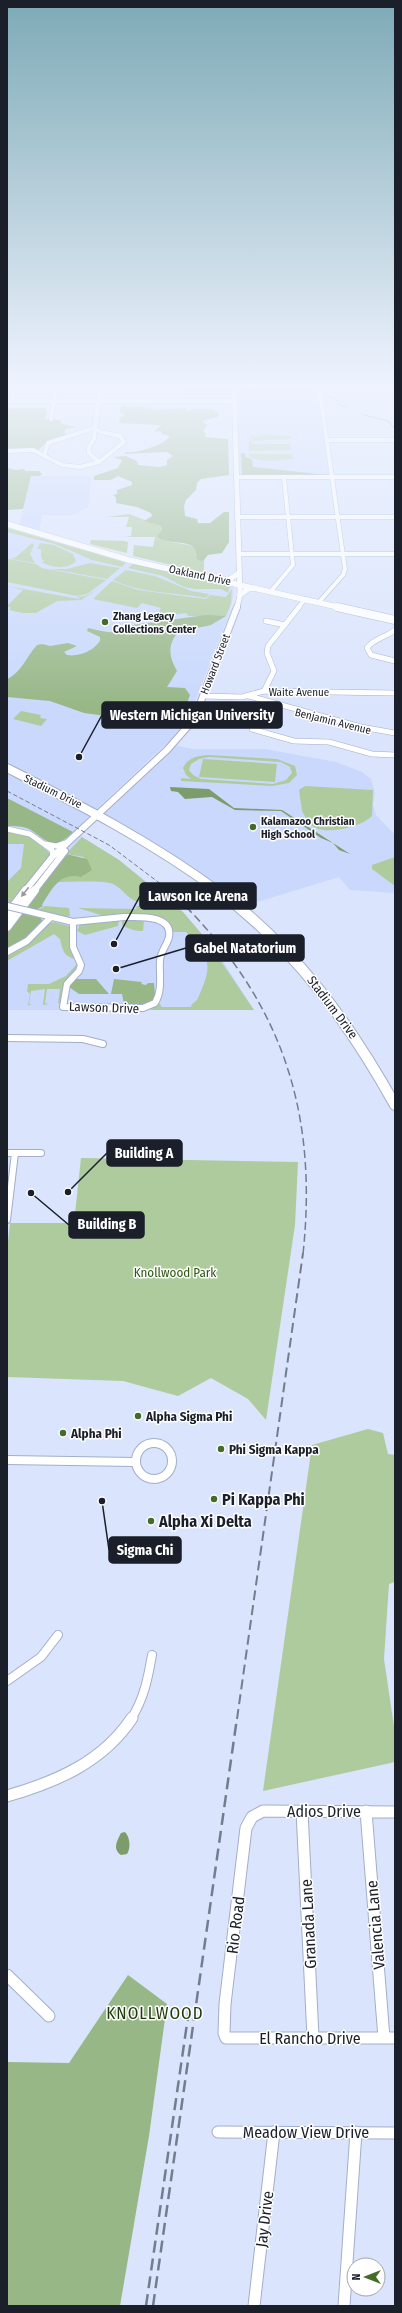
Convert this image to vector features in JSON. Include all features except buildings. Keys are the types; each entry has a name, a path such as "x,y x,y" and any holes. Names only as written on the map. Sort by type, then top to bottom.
{"main road":[{"name":"Oakland Drive","path":"7,524 129,560 395,620"},
{"path":"222,580 230,579 239,573"},
{"path":"240,596 248,589 256,588"},
{"name":"Stadium Drive","path":"7,768 93,811 97,816"},
{"name":"Stadium Drive","path":"7,774 89,815 97,816 175,859 217,888 259,924 297,960 342,1015 395,1105"}],"street":[{"name":"Howard Street","path":"7,915 65,843 97,816 184,732 196,715 237,608 240,596 236,494"},
{"path":"271,591 292,568 286,494"},
{"path":"319,602 345,572 335,494"},
{"path":"237,517 395,517"},
{"path":"239,554 395,554"},
{"path":"264,691 274,671 268,653 268,646 304,599"},
{"path":"266,621 285,625"},
{"path":"395,630 386,637 371,642 367,648 371,655 395,661"},
{"name":"Waite Avenue","path":"204,696 228,698 249,696 264,691 395,693"},
{"name":"Benjamin Avenue","path":"249,696 281,708 372,731 395,733"},
{"path":"252,729 294,742 329,742 372,754 395,755"},
{"path":"7,829 30,834 45,844 53,852 53,856"},
{"path":"7,927 79,832"},
{"path":"45,844 56,846 65,843"},
{"path":"7,906 74,922"},
{"path":"7,953 27,941 51,917"},
{"name":"Lawson Drive","path":"105,918 146,918 160,920 169,930 168,942 161,954 159,997 154,1005 143,1008 63,1007 67,984 80,971 81,965 73,947 74,922 105,918"},
{"path":"7,1038 83,1039 104,1044"},
{"path":"7,1153 42,1153"},
{"path":"7,1220 15,1153"},
{"path":"149,1444 162,1445 167,1448 173,1458 171,1469 159,1478 149,1478 143,1475 135,1467 134,1462 138,1451 149,1444"},
{"path":"7,1460 134,1462"},
{"path":"7,1681 41,1657 58,1635"},
{"path":"7,1796 63,1779 79,1770 106,1749 136,1713 144,1696 152,1655"},
{"name":"Adios Drive","path":"254,1814 263,1811 395,1812"},
{"name":"Granada Lane","path":"302,1811 313,2038"},
{"name":"Valencia Lane","path":"366,1811 389,2038"},
{"name":"Rio Road","path":"226,2038 224,2033 226,2004 246,1828 254,1814"},
{"path":"7,1976 49,2016"},
{"name":"El Rancho Drive","path":"226,2038 389,2038"},
{"name":"Meadow View Drive","path":"218,2132 395,2133"},
{"name":"Jay Drive","path":"254,2306 274,2132"},
{"path":"344,2306 356,2132"}],"shaded area":[{"path":"7,494 27,494 23,509 7,510"},
{"path":"27,494 90,494 88,507 73,515 42,515 39,531 19,526"},
{"path":"192,494 186,500 184,506 185,516 197,519 198,523 210,523 224,512 229,512 229,542 222,553 208,555 204,560 200,561 196,558 196,551 188,544 167,541 157,536 162,530 161,526 144,521 152,516 151,513 137,507 116,503 116,498 113,495"},
{"path":"7,528 76,548 233,585 234,594 230,612 194,704 185,723 169,741 83,822 82,837 119,860 183,912 219,955 254,1010 7,1010"},
{"path":"206,615 226,616 211,625 178,632 172,642 170,651 172,661 177,671 167,687 185,688 190,695 182,717 157,709 142,715 132,713 115,703 106,706 106,716 84,713 50,701 7,697 7,679 20,669 37,645 42,644 50,646 68,643 77,646 64,652 67,655 76,655 94,648 100,641 100,637 87,631 88,628 106,632 117,632 128,629 133,625"},
{"name":"Kalamazoo Christian High School","path":"172,745 194,749 265,749 336,762 362,772 371,779 375,793 373,805 376,815 395,835 395,893 350,890 339,877 241,907 97,815"},
{"path":"170,787 209,789 234,808 282,810 333,843 321,838 281,811 235,810 212,797 185,799 178,792 171,791"},
{"path":"7,798 73,832 61,842 52,843 29,829 19,826 7,826"},
{"path":"333,843 350,854 339,850"},
{"path":"66,854 87,859 92,870 81,877 74,876 62,879 53,888 42,905 43,906 36,910 24,907"},
{"path":"20,913 41,918 42,921 24,940 7,949 7,929"},
{"path":"76,979 96,979 109,994 79,994 69,987"},
{"path":"114,979 142,982 141,984 146,985 148,983 154,983 155,996 153,1002 146,1005 124,1004 122,994 111,994"},
{"path":"125,1832 129,1840 129,1849 127,1854 121,1855 118,1853 116,1845 121,1833"},
{"path":"128,1975 167,2004 149,2136 120,2306 7,2306 7,2062 69,2063"}],"green space":[{"path":"129,514 161,526 162,531 157,536 161,539 186,544 196,548 196,558 204,560 204,569 202,572 133,556 134,545 153,547 155,537 125,537 131,536 132,527 126,527 129,517 106,517"},
{"path":"7,528 126,563 122,567 92,560 55,544 7,532"},
{"path":"91,540 128,542 127,553 90,544"},
{"path":"32,543 34,545 30,554 35,563 11,559 16,557"},
{"path":"40,543 54,545 73,554 76,561 69,566 64,567 54,567 41,562 44,562 41,557 41,549 37,549"},
{"path":"9,559 36,564 42,568 106,580 87,594 77,596 7,582 7,561"},
{"path":"90,563 120,568 107,579 51,569 67,569"},
{"path":"133,564 227,584 230,587 228,593 221,589 195,589 184,587 163,576 128,568"},
{"path":"126,570 155,576 191,591 209,594 206,598 159,592 135,588 113,580"},
{"path":"112,581 138,590 206,599 210,595 226,597 232,589 231,603 226,616 188,616 186,613 172,615 158,613 161,608 142,603 137,608 93,599"},
{"path":"7,586 79,599 80,598 76,597 85,596 98,589 81,600 57,601 36,613 23,613 9,610 11,608 7,606 23,590"},
{"path":"21,711 41,715 40,718 47,719 41,726 13,719"},
{"path":"208,755 277,759 295,766 297,775 289,783 272,786 181,781 181,778 191,779 186,775 183,768 190,759","holes":["209,757 281,762 290,767 292,773 286,780 273,784 201,779 193,775 189,770 191,764 199,759"]},
{"path":"203,759 277,764 275,782 199,777"},
{"path":"305,786 373,790 372,816 354,826 339,830 317,829 310,825 302,811 299,790"},
{"path":"7,831 30,837 51,854 11,903 7,902 7,882 21,868 24,844 7,844"},
{"path":"82,837 119,860 183,912 206,939 254,1010 150,1010 159,1003 162,1007 191,1007 198,998 206,977 207,962 205,955 201,948 186,932 172,932 167,922 119,915 101,915 78,908 136,909 137,906 141,906 141,902 129,897 113,884 94,882 57,882 70,875 84,876 84,857 66,854"},
{"path":"395,857 395,886 372,869 372,865"},
{"path":"45,906 69,908 70,916 66,917 38,910"},
{"path":"122,919 144,921 143,931 127,928 122,925"},
{"path":"119,921 118,926 85,935 77,931 80,924"},
{"path":"54,922 69,926 70,946 77,959 66,955 60,939 54,934 7,961 7,954 47,924"},
{"path":"78,963 77,970 64,985 60,1003 58,1003 60,989 47,989 45,1003 48,1004 43,1005 45,989 31,991 29,1004 32,1005 28,1005 30,994 27,991 28,984 49,984 66,976"},
{"name":"Knollwood Park","path":"81,1158 298,1162 295,1225 266,1420 248,1399 211,1378 178,1396 123,1381 7,1377 7,1251 10,1223 74,1223"},
{"path":"368,1429 383,1433 388,1454 395,1455 395,1582 389,1584 384,1659 395,1733 395,1762 263,1791 312,1445"}],"railway":[{"path":"7,791 109,845 170,891"},
{"path":"170,891 207,929 238,969 264,1011 283,1055 296,1101 304,1149 306,1200 303,1254"},
{"path":"237,1719 303,1253"},
{"path":"153,2306 237,1718"},
{"path":"146,2306 190,2003"}],"place":[{"name":"Zhang Legacy Collections Center","path":"105,622"},
{"name":"Western Michigan University","path":"79,757"},
{"name":"Kalamazoo Christian High School","path":"253,827"},
{"name":"Lawson Ice Arena","path":"114,944"},
{"name":"Gabel Natatorium","path":"116,969"},
{"name":"Building A","path":"68,1192"},
{"name":"Building B","path":"31,1193"},
{"name":"Alpha Sigma Phi","path":"138,1416"},
{"name":"Alpha Phi","path":"63,1433"},
{"name":"Phi Sigma Kappa","path":"221,1449"},
{"name":"Pi Kappa Phi","path":"214,1499"},
{"name":"Sigma Chi","path":"102,1501"},
{"name":"Alpha Xi Delta","path":"151,1521"}],"district":[{"name":"KNOLLWOOD","path":"155,2013"}]}
